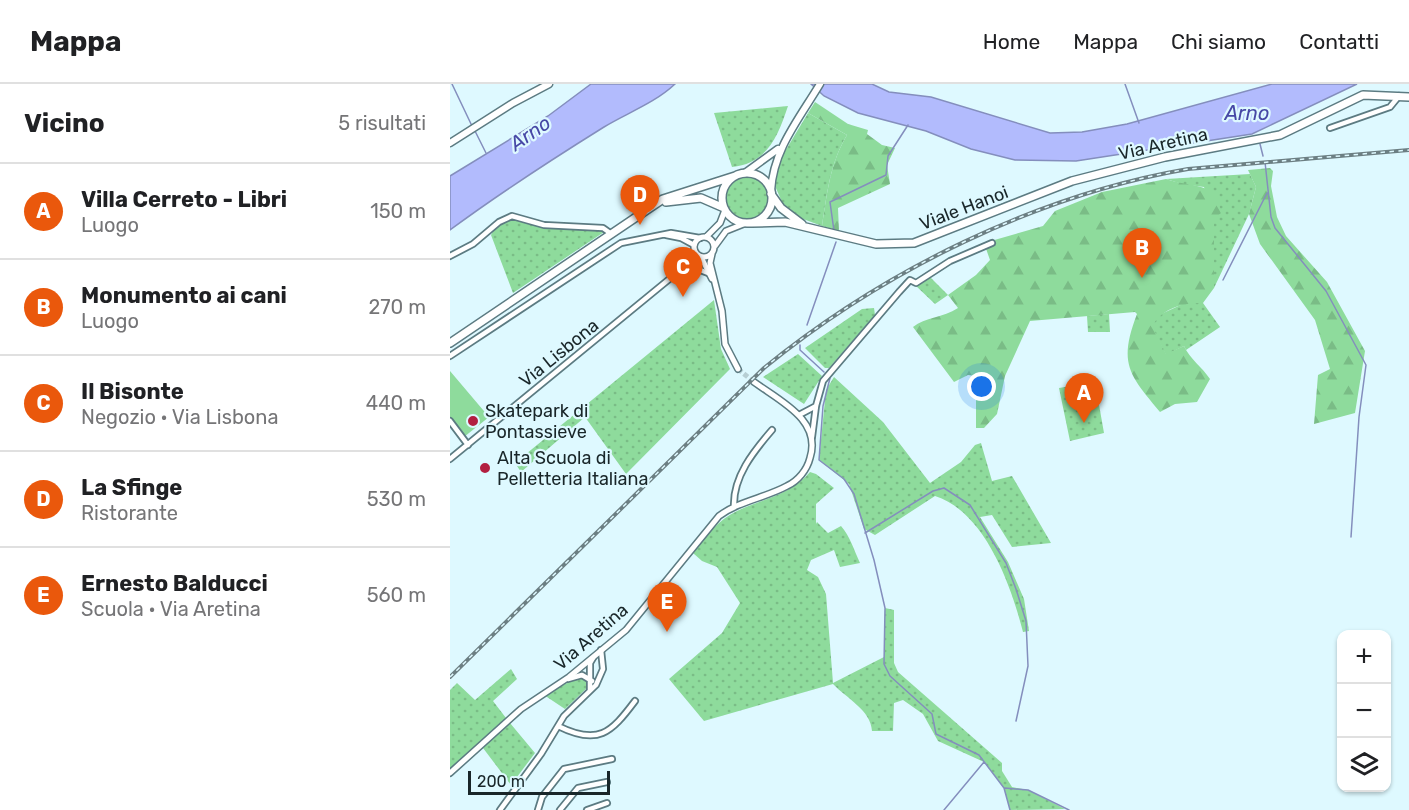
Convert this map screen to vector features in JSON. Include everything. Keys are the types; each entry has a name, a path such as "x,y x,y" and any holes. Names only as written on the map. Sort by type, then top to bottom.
{"main road":[{"path":"450,143 513,103 549,84"},
{"path":"771,193 772,171 783,145 820,84"},
{"name":"Via Aretina","path":"1059,186 1164,157 1280,135 1363,95 1409,97"},
{"path":"450,343 654,205 679,193 745,173 783,145"},
{"name":"Viale Hanoi","path":"745,173 758,176 792,218 806,226"},
{"path":"724,210 722,194 735,176"},
{"name":"Viale Hanoi","path":"749,223 785,222 876,244 914,243 1059,186"},
{"name":"Viale Hanoi","path":"749,223 759,220 769,209 771,193"},
{"path":"654,205 701,198 724,210 734,220 749,223"}],"street":[{"path":"1330,129 1389,107 1399,96"},
{"path":"694,247 720,223 724,210"},
{"path":"450,256 474,244 499,222 512,216 544,225 603,228 610,233"},
{"name":"Viale Hanoi","path":"712,254 726,231 749,223"},
{"path":"661,234 681,238 694,247 715,285"},
{"path":"450,356 621,243 661,234 677,234 703,237 712,240 715,246"},
{"name":"Via Aretina","path":"450,773 525,705 565,680 601,651 644,610 714,521 734,506 795,481 810,460 819,391 829,373 910,280 916,283 950,261 992,243"},
{"name":"Via Lisbona","path":"684,267 694,247"},
{"path":"701,257 712,254 710,263 722,310 727,350 738,369"},
{"name":"Via Lisbona","path":"450,459 679,271 701,257"},
{"path":"679,271 691,268 708,273"},
{"path":"754,382 799,415 806,422 812,437"},
{"path":"799,415 816,406"},
{"path":"806,422 814,416"},
{"path":"450,421 468,445"},
{"path":"734,506 736,485 758,447 772,430"},
{"path":"500,810 567,712 594,687 602,672 601,651"},
{"path":"588,692 592,681 591,659 600,659"},
{"path":"565,680 582,675 592,681"},
{"path":"558,726 581,737 606,732 618,723 635,701"},
{"path":"538,810 542,796 563,769 612,759"},
{"path":"560,810 578,788 607,782"},
{"path":"586,810 607,803"}],"green space":[{"path":"815,102 848,124 868,130 867,134 882,145 895,148 887,165 890,184 838,208 839,231 822,226 833,168 847,135 808,113"},
{"path":"788,106 780,128 769,147 754,160 732,167 714,113"},
{"path":"808,113 847,135 833,168 822,226 795,216 782,202 775,186 775,168"},
{"path":"1270,168 1273,171 1271,186 1277,217 1286,236 1327,282 1365,351 1355,413 1314,424 1318,375 1330,369 1315,320 1260,244 1249,214 1256,187 1248,170"},
{"path":"1250,174 1256,187 1249,214 1214,288 1214,219 1204,187 1166,179"},
{"path":"747,177 762,183 768,198 762,213 747,219 732,213 726,198 732,183"},
{"path":"1166,179 1208,190 1218,202 1221,213 1214,219 1214,288 1203,303 1188,304 1167,311 1152,326 1166,354 1184,346 1210,379 1197,402 1175,404 1160,412 1141,388 1134,377 1128,357 1128,345 1137,314 1135,312 1030,321 1005,376 997,414 984,428 976,428 976,376 968,375 954,382 913,327 958,308 948,295 976,275 990,260 984,243 1043,226 1055,211 1102,192"},
{"path":"509,219 519,219 545,227 604,232 513,293 491,235"},
{"path":"928,275 948,295 935,304 915,285"},
{"path":"714,300 721,349 730,369 626,474 585,417 521,472 515,463"},
{"path":"1185,303 1203,303 1220,327 1186,350 1184,346 1166,355 1151,326 1159,315"},
{"path":"874,308 875,315 829,368 825,368 805,348 862,309"},
{"path":"1109,314 1110,332 1088,332 1087,316"},
{"path":"798,354 822,376 804,404 763,377"},
{"path":"450,371 489,417 464,437 462,431 450,419"},
{"path":"834,377 883,422 930,483 961,462 975,445 981,443 992,481 1012,476 1051,543 1012,547 992,515 980,517 1008,562 1024,599 1029,631 1023,632 1011,593 993,552 968,517 953,505 935,496 875,535 864,529 849,484 819,460 826,390"},
{"path":"1095,382 1104,433 1070,441 1059,388"},
{"path":"810,472 834,488 816,504 816,524 817,522 828,533 841,526 860,563 840,567 834,550 811,560 807,570 818,577 826,594 833,683 884,657 885,608 894,610 894,663 898,672 1002,763 1002,771 1012,787 1028,790 1065,809 1010,810 1004,788 984,762 938,741 923,714 903,700 894,703 893,731 872,731 871,724 863,711 833,684 704,721 669,679 722,633 740,603 717,567 702,561 693,553 724,519 737,511 785,491"},
{"path":"511,669 517,679 493,701 506,718 450,770 450,690 457,683 475,700"},
{"path":"579,677 588,681 588,687 565,709 544,695"},
{"path":"510,723 535,753 511,785 483,748"}],"water":[{"name":"Arno","path":"591,84 675,84 659,97 604,127 545,164 450,230 450,176 548,116"},
{"name":"Arno","path":"811,84 872,84 889,92 931,97 1050,133 1082,132 1127,124 1272,84 1357,84 1252,134 1076,161 1015,160 971,149 926,131 858,113 824,96"}],"waterway":[{"path":"452,84 472,126"},
{"path":"1125,84 1139,123"},
{"path":"834,231 830,202 886,175 888,156 908,125"},
{"path":"475,131 486,153"},
{"path":"1260,144 1263,156"},
{"path":"1265,162 1271,217 1275,228 1326,291 1366,365 1359,417 1351,537"},
{"path":"1223,280 1267,193"},
{"path":"807,325 836,242"},
{"path":"800,345 800,350 824,372"},
{"path":"830,378 823,406 819,460 844,479 854,494 874,560 885,608 884,664 890,676 932,714 936,734 979,755 1004,788 1010,810"},
{"path":"865,533 933,491 944,488 970,505 1006,563 1026,621 1028,666 1016,721"},
{"path":"944,810 984,762"},
{"path":"1005,788 1028,790 1069,810"}],"tunnel":[{"path":"738,369 754,382"}],"railway":[{"path":"450,677 764,368 810,333 911,269 1019,218 1075,197 1131,181 1188,169 1409,150"}],"place":[{"name":"La Sfinge","path":"640,225"},
{"name":"Monumento ai cani","path":"1142,278"},
{"name":"Il Bisonte","path":"683,297"},
{"name":"Skatepark di Pontassieve","path":"473,421"},
{"name":"Villa Cerreto - Libri","path":"1084,423"},
{"name":"Alta Scuola di Pelletteria Italiana","path":"485,468"},
{"name":"Ernesto Balducci","path":"667,632"}]}
